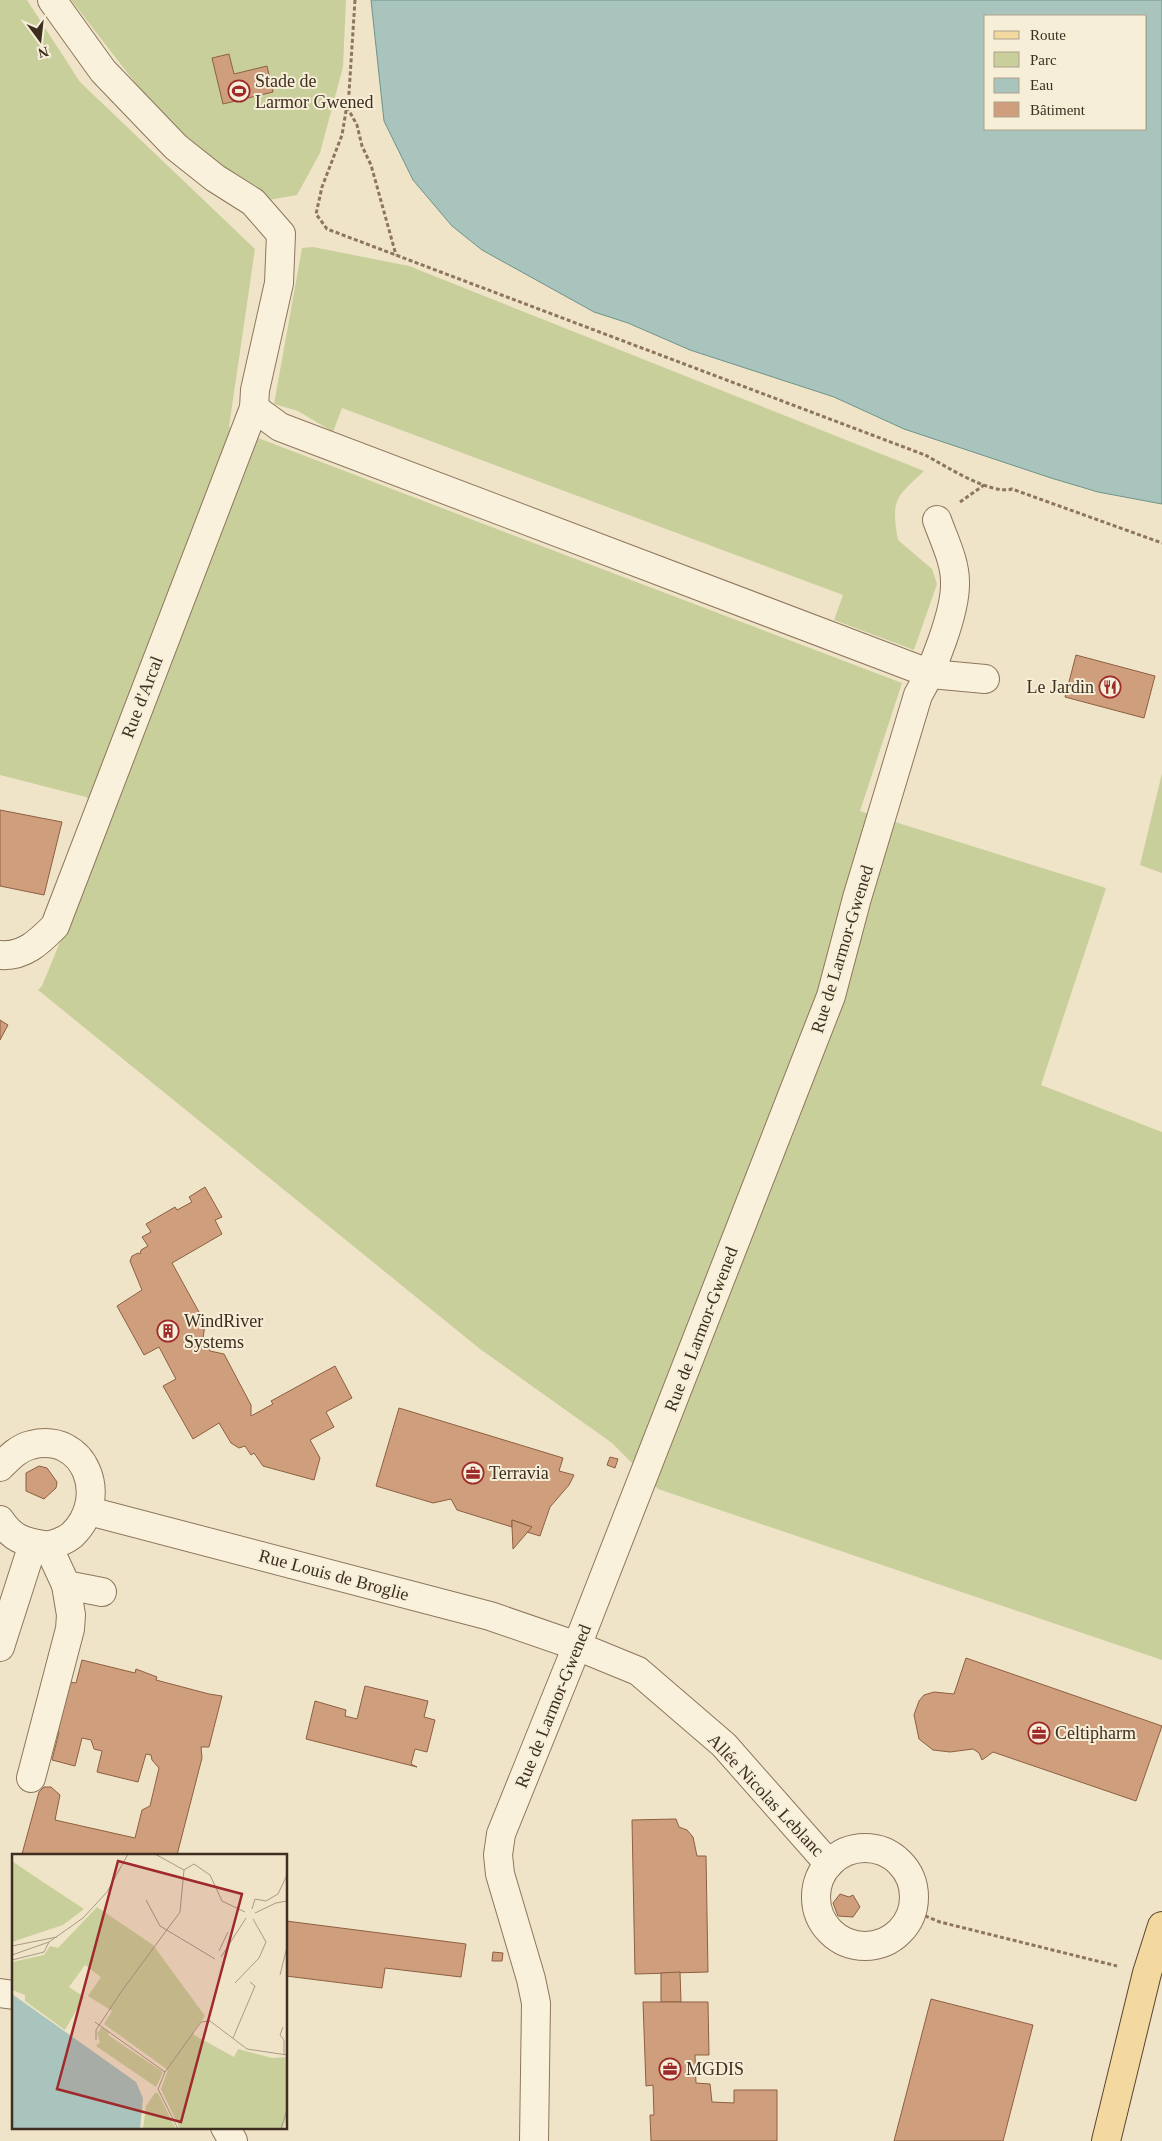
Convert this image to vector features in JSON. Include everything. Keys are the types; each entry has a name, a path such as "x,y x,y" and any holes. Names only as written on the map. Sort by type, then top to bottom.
{"main road":[{"path":"1106,2141 1147,1973 1162,1926"}],"street":[{"name":"Rue d'Arcal","path":"0,955 22,953 41,940 55,926 254,408 255,390 279,283 281,234 253,202 214,178 176,147 103,71 52,0"},
{"path":"254,408 280,427 931,674 985,679"},
{"name":"Rue de Larmor-Gwened","path":"534,2141 536,2003 531,1979 503,1890 498,1855 501,1834 577,1646 831,996 857,898 918,695 931,674 952,606 956,583 953,566 937,520"},
{"path":"0,1467 13,1454 30,1445 51,1443 68,1450 80,1459 89,1477 92,1494 89,1511 81,1527 68,1539 40,1545 14,1537 0,1520"},
{"name":"Rue Louis de Broglie","path":"89,1511 490,1616 577,1646"},
{"path":"31,1778 70,1629 71,1614 66,1585 40,1545"},
{"path":"0,1647 40,1545"},
{"path":"66,1585 102,1592"},
{"name":"Allée Nicolas Leblanc","path":"577,1646 638,1670 724,1745 829,1864"},
{"name":"Allée Nicolas Leblanc","path":"858,1849 874,1849 890,1854 902,1865 911,1879 914,1894 913,1911 902,1930 884,1942 862,1945 840,1939 827,1928 819,1913 816,1895 820,1879 829,1864 842,1854 858,1849"},
{"path":"226,2128 233,2141"}],"path":[{"path":"355,0 350,94 342,135 322,187 316,214 327,230 925,455 984,485 1003,492 1012,489 1162,543"},
{"path":"347,107 357,125 362,146 371,165 396,256"},
{"path":"913,1911 940,1922 1125,1968"}],"green space":[{"path":"0,0 27,0 80,82 255,249 229,427 902,683 860,811 1106,888 1041,1085 1162,1132 1162,1660 658,1489 612,1443 480,1349 38,990 42,986 110,819 86,797 0,775"},
{"name":"Stade de Larmor Gwened","path":"71,0 346,0 343,67 320,153 297,195 263,201 160,115"},
{"path":"313,247 409,266 924,471 901,494 897,501 895,516 898,540 932,569 937,584 914,650 834,620 843,595 342,408 333,432 298,411 274,404 302,248"},
{"path":"1162,773 1162,873 1140,865"}],"water":[{"path":"371,0 1162,0 1162,504 1098,492 904,429 834,397 690,350 628,323 594,312 482,250 452,226 413,180 384,121"}],"building":[{"path":"229,54 234,74 267,66 273,92 223,104 212,58"},
{"name":"Le Jardin","path":"1076,655 1155,676 1144,718 1065,697"},
{"path":"0,810 62,822 44,895 0,886"},
{"path":"0,1020 8,1025 0,1040"},
{"name":"WindRiver Systems","path":"205,1187 222,1217 215,1220 222,1234 172,1263 205,1323 203,1339 210,1351 224,1354 251,1405 251,1416 273,1404 271,1401 335,1366 352,1398 326,1412 334,1427 310,1440 320,1458 314,1480 263,1466 254,1453 251,1455 245,1446 239,1448 231,1443 219,1423 193,1439 163,1386 176,1379 159,1347 144,1355 117,1306 142,1290 130,1261 132,1256 140,1254 141,1250 148,1246 142,1237 151,1232 146,1224 175,1207 177,1210 192,1202 189,1197"},
{"name":"Terravia","path":"399,1408 563,1458 559,1471 574,1475 569,1485 550,1507 540,1536 527,1532 532,1527 512,1520 512,1527 457,1510 451,1499 433,1503 376,1486"},
{"path":"610,1457 618,1459 615,1468 607,1465"},
{"path":"39,1466 47,1468 57,1482 56,1488 44,1499 26,1491 26,1473"},
{"path":"512,1520 532,1527 513,1549 512,1527"},
{"name":"Celtipharm","path":"966,1658 1162,1726 1136,1801 993,1752 982,1760 979,1753 973,1749 950,1752 933,1750 919,1739 914,1715 919,1701 924,1695 934,1692 954,1694"},
{"path":"82,1660 135,1673 136,1669 157,1677 156,1680 222,1696 209,1747 201,1747 202,1758 177,1854 22,1854 39,1792 44,1787 51,1787 60,1795 55,1820 135,1838 142,1810 150,1806 159,1768 152,1760 151,1755 146,1754 138,1782 97,1772 102,1751 94,1749 91,1740 82,1738 75,1766 52,1760 59,1732 56,1729 68,1682 76,1683"},
{"path":"365,1686 428,1701 424,1717 435,1720 427,1752 415,1749 411,1764 417,1767 306,1739 315,1701 346,1710 345,1716 357,1719"},
{"path":"676,1819 679,1827 687,1830 693,1837 697,1856 706,1856 708,1972 635,1974 632,1820"},
{"path":"840,1894 849,1897 853,1895 860,1907 853,1917 838,1916 833,1903"},
{"path":"288,1921 466,1944 461,1977 385,1968 382,1988 288,1976"},
{"path":"493,1952 503,1953 502,1961 492,1961"},
{"path":"680,1972 681,2002 661,2002 661,1973"},
{"path":"931,1999 1033,2025 1003,2141 894,2141"},
{"name":"MGDIS","path":"643,2002 708,2002 709,2055 695,2055 696,2083 710,2084 712,2102 734,2103 734,2090 777,2090 777,2141 651,2141 650,2115 654,2115 653,2085 646,2086"}],"place":[{"name":"Stade de Larmor Gwened","path":"239,91"},
{"name":"Le Jardin","path":"1110,687"},
{"name":"WindRiver Systems","path":"168,1331"},
{"name":"Terravia","path":"473,1473"},
{"name":"Celtipharm","path":"1039,1733"},
{"name":"MGDIS","path":"670,2069"}]}
